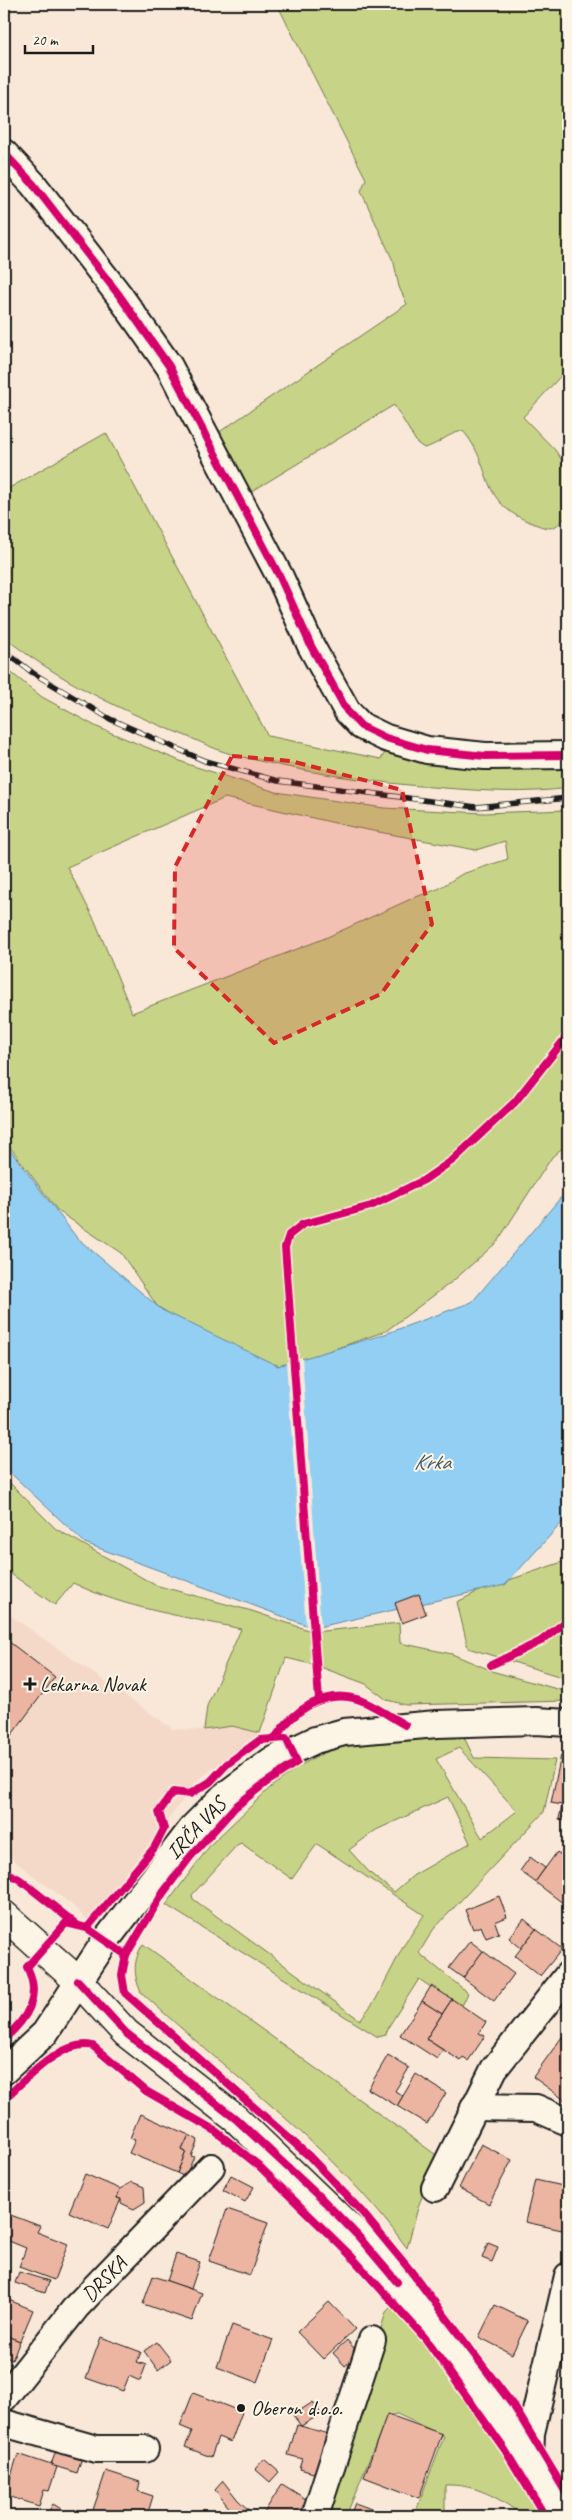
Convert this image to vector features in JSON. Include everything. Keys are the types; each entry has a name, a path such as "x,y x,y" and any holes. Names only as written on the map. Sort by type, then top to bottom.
{"main road":[{"path":"4,1915 78,1981 126,2033 236,2118 358,2236 491,2400 562,2516"}],"street":[{"path":"4,153 33,184 79,243 169,366 280,576 311,646 347,712 361,726 378,734 428,750 485,756 568,755"},
{"name":"IRČA VAS","path":"4,2071 45,2033 78,1981 194,1826 224,1796 271,1761 315,1740 344,1732 437,1724 536,1721 568,1723"},
{"path":"435,2188 494,2069 568,1975"},
{"path":"474,2107 536,2108 568,2122"},
{"name":"DRSKA","path":"4,2398 77,2306 212,2167"},
{"path":"530,2462 531,2434 568,2276"},
{"path":"315,2516 372,2340"},
{"path":"4,2423 96,2449 145,2449"}],"highlighted area":[{"path":"232,756 291,761 402,790 432,924 381,994 274,1043 174,948 175,867"}],"shaded area":[{"path":"4,1611 173,1729 204,1730 232,1726 260,1733 198,1780 90,1923 72,1905 4,1853"}],"green space":[{"path":"277,4 568,4 568,368 523,417 555,450 568,469 568,514 556,526 548,528 532,523 514,514 502,505 488,483 473,445 463,431 452,434 424,448 417,443 394,405 246,495 215,435 407,304 399,287 394,263 361,191 366,179"},
{"path":"106,433 268,736 381,759 387,749 568,761 568,788 506,791 417,786 310,771 231,754 138,716 91,693 46,667 4,637 4,491"},
{"path":"4,667 42,697 97,727 190,765 276,792 384,808 484,813 568,810 568,1143 552,1157 497,1242 453,1281 386,1331 283,1367 223,1347 157,1306 121,1253 58,1211 4,1139","holes":["225,798 357,828 476,850 505,841 508,859 462,874 438,889 413,898 323,939 132,1013 95,921 67,867"]},
{"path":"4,1477 56,1529 155,1585 252,1611 314,1632 399,1623 400,1643 452,1654 495,1672 568,1692 568,1701 406,1705 387,1700 366,1684 315,1665 286,1658 260,1733 232,1726 204,1730 207,1706 241,1629 134,1606 73,1583 55,1605 4,1569"},
{"path":"568,1560 568,1679 468,1648 457,1602 483,1589"},
{"path":"462,1733 474,1758 555,1760 544,1812 433,1930 419,1953 468,1993 461,2008 419,1979 387,2029 386,2035 378,2037 166,1905 211,1844 271,1787 301,1765 343,1743","holes":["459,1748 517,1811 482,1838 436,1759","448,1797 470,1843 414,1875 394,1892 370,1873 349,1850 376,1830","241,1843 292,1879 317,1844 424,1915 404,1945 376,1999 360,2020 193,1899 192,1895 237,1845"]},
{"path":"143,1944 439,2157 419,2204 407,2248 378,2211 314,2145 141,1992 135,1968 137,1956"},
{"path":"392,2306 423,2339 478,2415 542,2516 516,2516 515,2510 482,2492 464,2486 445,2485 445,2516 414,2516 444,2436 397,2414 387,2416 346,2516 324,2516 386,2312"}],"water":[{"name":"Krka","path":"4,1142 77,1238 162,1310 278,1366 385,1334 472,1302 568,1189 568,1516 505,1585 314,1628 85,1543 4,1467"}],"pier":[{"path":"302,1357 321,1629 314,1630 306,1627 286,1362"}],"building":[{"path":"419,1594 426,1614 402,1623 395,1603"},
{"path":"4,1638 55,1677 4,1745"},
{"path":"561,1755 568,1756 568,1822 559,1819 562,1805 551,1803"},
{"path":"557,1852 568,1861 568,1907 535,1882"},
{"path":"530,1857 545,1868 535,1882 520,1871"},
{"path":"499,1896 507,1917 495,1922 499,1933 486,1938 481,1926 473,1929 465,1910"},
{"path":"524,1919 536,1929 521,1948 509,1938"},
{"path":"536,1929 562,1949 540,1976 515,1956"},
{"path":"470,1941 483,1951 463,1978 449,1968"},
{"path":"483,1951 514,1974 494,2001 463,1978"},
{"path":"431,1986 452,1999 442,2014 422,2001"},
{"path":"452,1999 486,2022 479,2033 485,2036 468,2061 463,2058 461,2061 426,2039"},
{"path":"422,2001 442,2014 426,2039 443,2050 437,2059 400,2035"},
{"path":"562,2037 568,2041 568,2097 566,2101 533,2077"},
{"path":"388,2055 409,2068 395,2091 403,2096 397,2106 368,2089"},
{"path":"416,2074 446,2093 427,2124 397,2106"},
{"path":"140,2114 189,2135 182,2150 186,2152 177,2173 129,2153 135,2140 130,2138"},
{"path":"189,2135 198,2140 191,2156 194,2157 185,2177 177,2173 186,2152 182,2150"},
{"path":"481,2144 512,2160 489,2204 459,2188"},
{"path":"85,2174 120,2189 117,2198 121,2199 108,2229 69,2212"},
{"path":"231,2175 254,2187 245,2202 223,2190"},
{"path":"535,2180 568,2187 568,2205 562,2230 525,2222"},
{"path":"132,2182 144,2187 145,2202 134,2209 121,2203 121,2199 117,2198 120,2189"},
{"path":"227,2209 268,2223 250,2275 209,2261"},
{"path":"8,2214 40,2226 37,2232 68,2244 54,2280 19,2267 26,2248 4,2239 4,2225"},
{"path":"488,2243 498,2247 492,2262 482,2258"},
{"path":"176,2254 200,2262 191,2289 167,2281"},
{"path":"19,2272 49,2281 45,2293 15,2283"},
{"path":"153,2276 202,2293 192,2321 143,2304"},
{"path":"4,2298 33,2310 20,2341 4,2335"},
{"path":"329,2302 355,2329 323,2359 297,2332"},
{"path":"495,2305 528,2321 512,2354 479,2337"},
{"path":"232,2325 273,2340 257,2382 217,2367"},
{"path":"4,2335 20,2341 12,2360 4,2356"},
{"path":"101,2337 141,2352 137,2362 146,2365 140,2381 129,2376 123,2391 86,2378"},
{"path":"347,2340 359,2354 345,2366 333,2353"},
{"path":"157,2342 171,2360 158,2370 144,2351"},
{"path":"193,2393 242,2412 231,2442 218,2437 211,2457 185,2447 192,2431 180,2426"},
{"path":"313,2402 321,2414 301,2426 293,2415"},
{"path":"387,2414 442,2434 419,2498 364,2477"},
{"path":"297,2425 332,2435 320,2475 300,2469 303,2459 288,2455"},
{"path":"59,2442 84,2451 77,2473 51,2465"},
{"path":"18,2454 57,2467 49,2491 44,2490 39,2506 5,2495"},
{"path":"264,2459 279,2472 270,2482 255,2469"},
{"path":"106,2471 140,2482 138,2491 153,2496 147,2516 91,2516"},
{"path":"223,2481 238,2500 255,2516 223,2516 230,2509 215,2490"},
{"path":"282,2484 317,2506 310,2516 262,2516"},
{"path":"355,2503 390,2516 350,2516"},
{"path":"53,2504 63,2510 60,2516 46,2516"}],"railway":[{"path":"4,651 33,673 110,719 205,761 278,781 476,807 568,798"}],"cycle path":[{"path":"4,153 33,184 119,295 169,366 280,577 311,646 347,711 361,726 386,738 427,750 485,756 568,755"},
{"path":"319,1700 285,1247 289,1235 303,1224 371,1206 424,1180 453,1160 515,1102 568,1035"},
{"path":"491,1665 541,1641 568,1620"},
{"path":"275,1738 282,1728 300,1711 321,1700 332,1697 344,1697 363,1701 405,1725"},
{"path":"87,1928 154,1848 164,1829 159,1812 173,1792 190,1794 210,1782 227,1764 260,1740 286,1738 297,1762 264,1784 235,1807 190,1857 163,1893 126,1955 122,1975 125,1993 309,2156 362,2212 410,2270 515,2408 568,2496"},
{"path":"4,1871 19,1879 77,1925"},
{"path":"4,2039 19,2024 30,2007 33,1988 27,1967 66,1923 87,1928 126,1955"},
{"path":"78,1981 126,2033 236,2119 325,2202 358,2236 397,2282"},
{"path":"4,2099 45,2062 57,2054 81,2045 93,2046 146,2091 214,2130 258,2165 350,2255 425,2338 505,2450 545,2516"}],"place":[{"name":"Lekarna Novak","path":"30,1684"},
{"name":"Oberon d.o.o.","path":"241,2408"}]}
